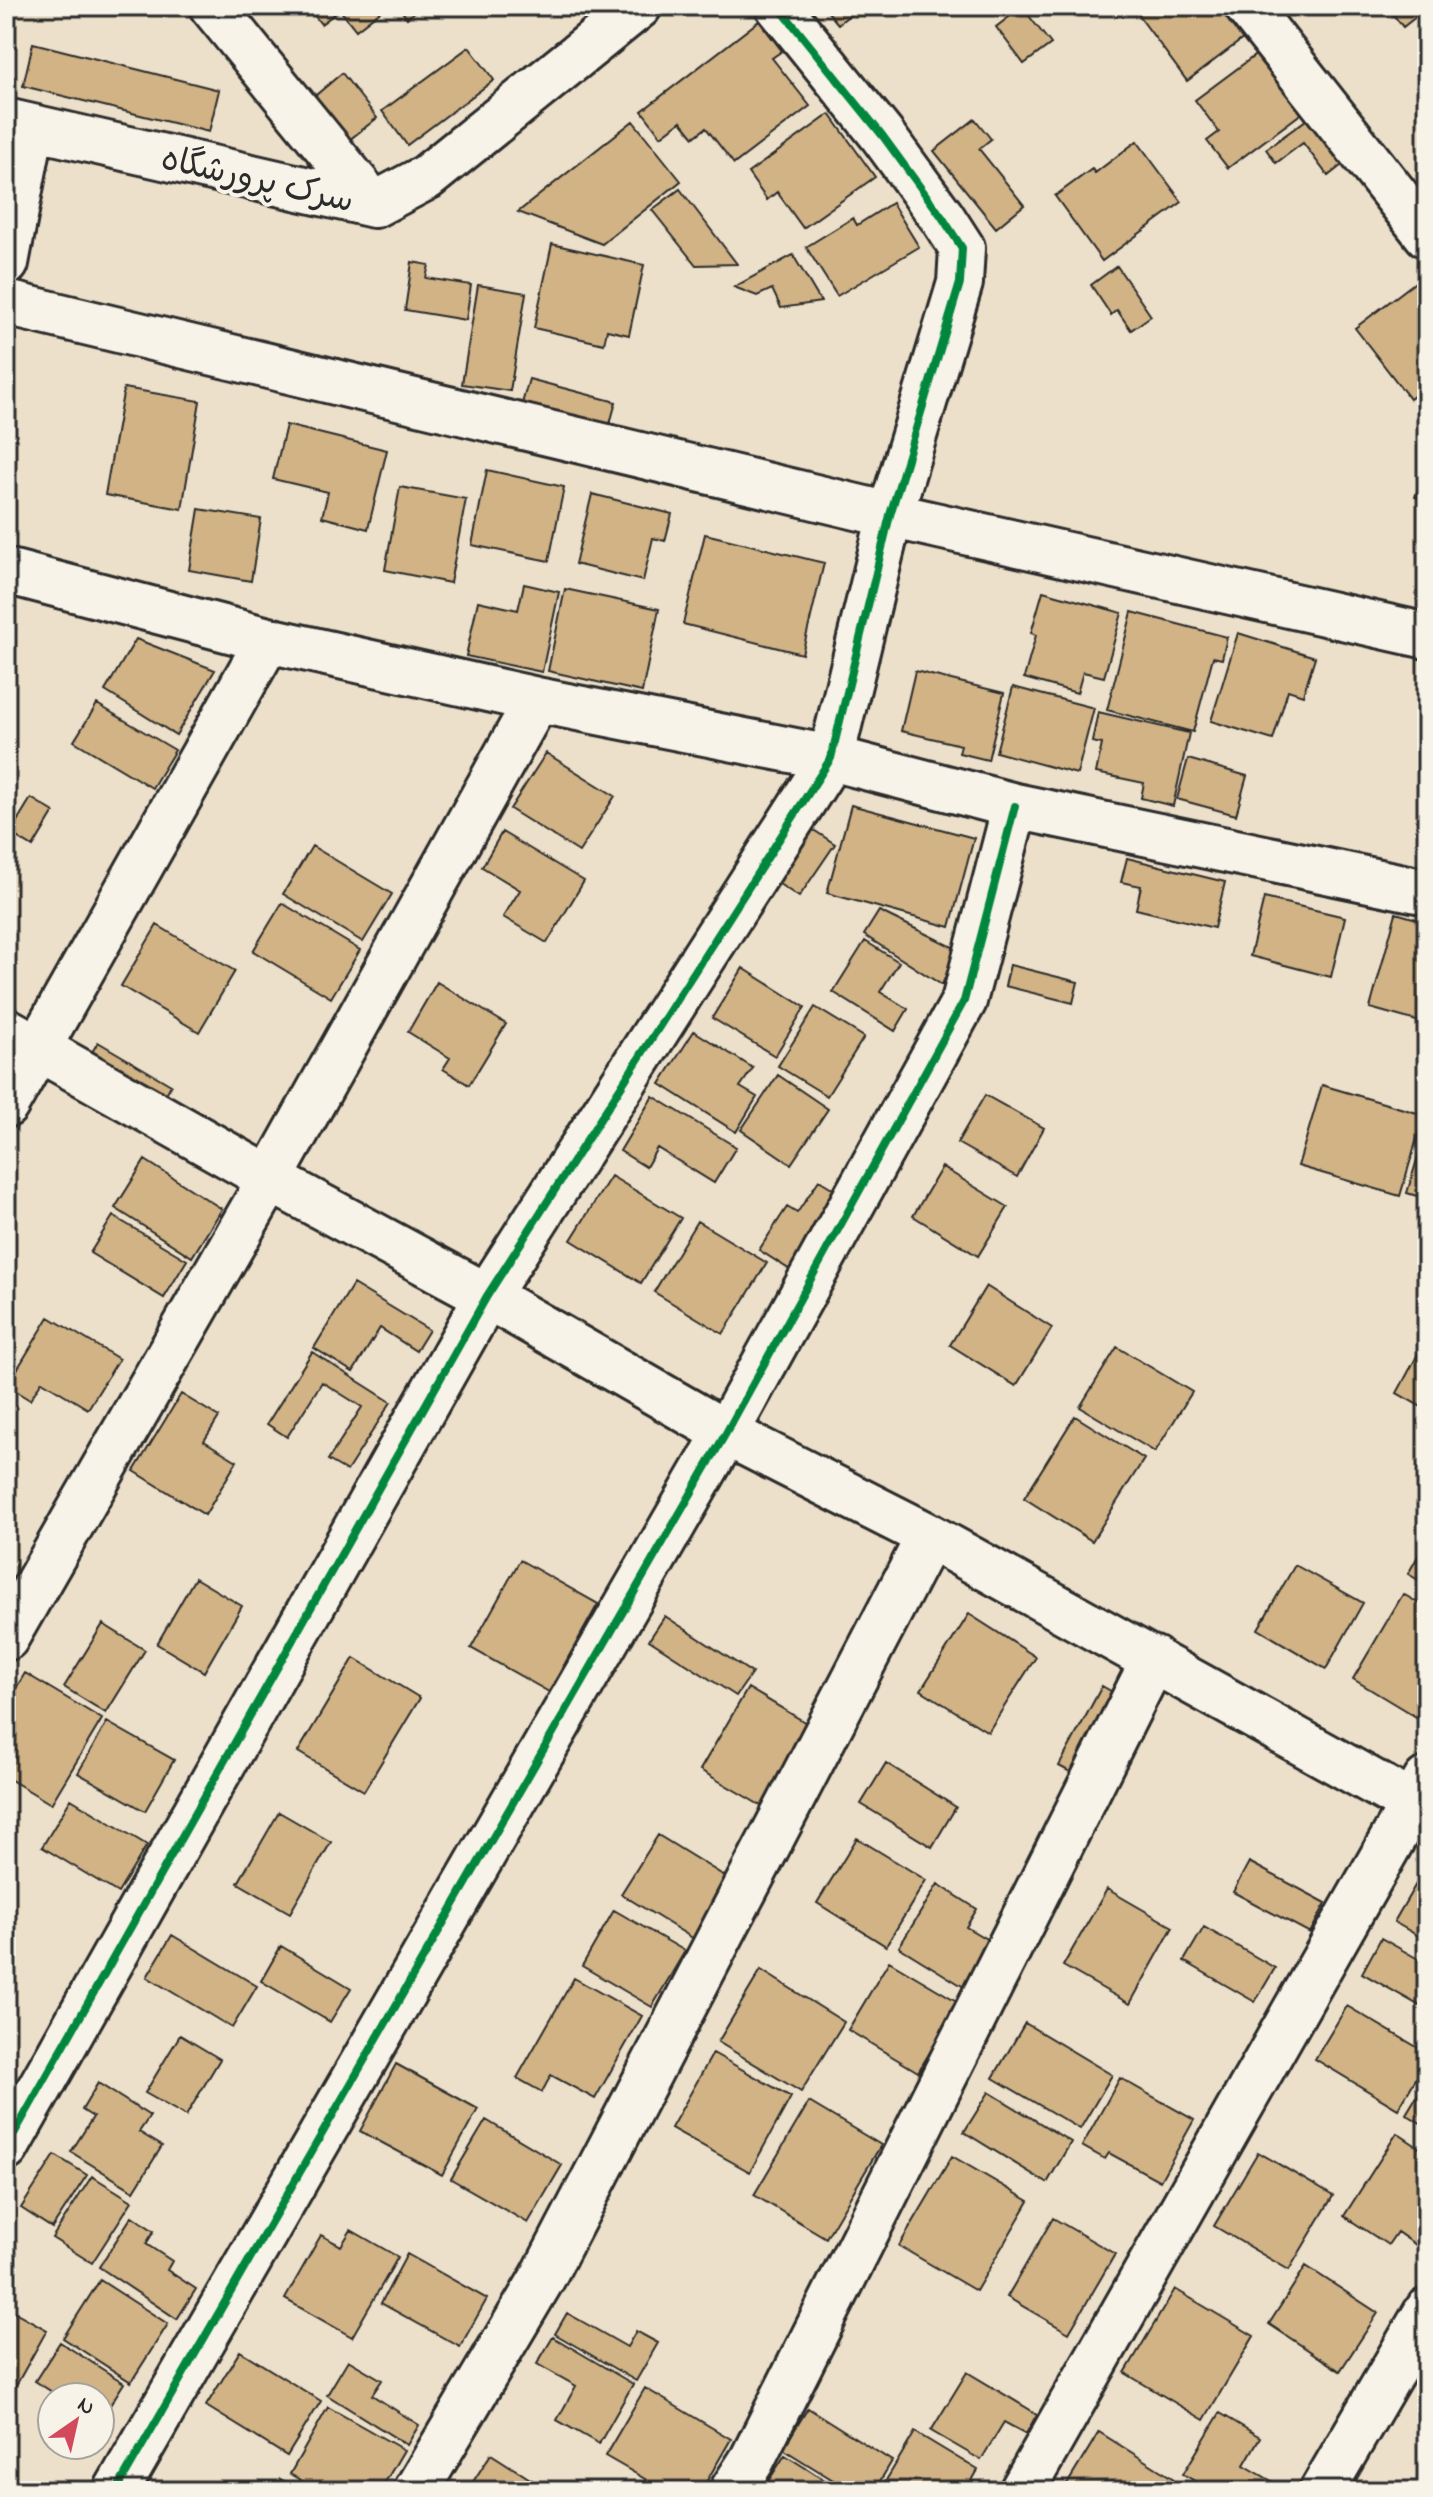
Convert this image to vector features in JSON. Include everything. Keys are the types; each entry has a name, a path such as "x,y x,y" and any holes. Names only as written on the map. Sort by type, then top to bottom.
{"street":[{"path":"212,6 374,205"},
{"name":"سرک پرورشگاه","path":"19,124 374,205 427,177 639,6"},
{"path":"6,2148 487,1296 831,758 890,515 960,283 962,248 882,135 778,6"},
{"path":"1247,6 1427,235"},
{"path":"6,263 19,124"},
{"path":"6,303 890,515 1427,636"},
{"path":"6,571 268,640 537,700 831,758 1015,806 1427,892"},
{"path":"6,1105 22,1039 268,640"},
{"path":"6,1638 270,1179 537,700"},
{"path":"116,2491 726,1433 964,1001 1015,806"},
{"path":"22,1039 270,1179 487,1296 726,1433 929,1536 1154,1659 1422,1798 1022,2491"},
{"path":"416,2491 543,2277 929,1536"},
{"path":"732,2491 752,2460 1154,1659"},
{"path":"1322,2491 1427,2311"}],"building":[{"path":"307,6 387,6 356,30 340,10 321,24"},
{"path":"398,6 422,6 407,18"},
{"path":"823,6 861,6 838,24"},
{"path":"1145,6 1220,6 1244,38 1187,81 1136,12"},
{"path":"1386,6 1427,6 1427,8 1403,27"},
{"path":"1022,7 1051,44 1024,64 996,27"},
{"path":"759,21 782,51 772,58 810,106 734,164 706,128 694,137 681,121 661,136 642,111"},
{"path":"33,43 219,90 209,132 23,86"},
{"path":"469,47 494,80 407,145 382,111"},
{"path":"1261,51 1306,110 1228,168 1207,141 1219,132 1195,100"},
{"path":"342,73 377,118 344,144 309,101"},
{"path":"830,114 875,177 803,228 777,192 767,200 748,173"},
{"path":"1313,115 1347,161 1328,176 1303,143 1276,163 1266,149"},
{"path":"975,119 991,139 979,149 1024,205 996,228 934,151"},
{"path":"633,121 681,181 602,244 518,212"},
{"path":"1137,141 1182,202 1102,261 1055,196 1092,169 1095,173"},
{"path":"680,189 737,264 696,265 652,210"},
{"path":"892,203 919,247 837,296 806,247 853,218 857,225"},
{"path":"552,244 644,265 629,335 607,330 604,344 534,328"},
{"path":"793,255 821,302 781,308 772,289 757,296 734,287"},
{"path":"412,262 429,265 426,278 471,285 466,320 405,310"},
{"path":"1117,266 1151,316 1131,330 1117,310 1111,315 1091,285"},
{"path":"1426,274 1427,386 1410,399 1355,328"},
{"path":"478,285 526,293 510,391 462,384"},
{"path":"529,379 616,402 608,431 521,407"},
{"path":"124,388 200,401 182,509 105,495"},
{"path":"286,425 387,450 368,529 322,517 328,492 273,479"},
{"path":"1427,468 1427,501 1415,497"},
{"path":"487,470 564,487 549,561 472,545"},
{"path":"400,487 466,499 450,583 385,570"},
{"path":"592,494 672,514 665,541 653,538 643,581 575,564"},
{"path":"199,509 261,519 251,581 189,570"},
{"path":"705,534 824,563 802,654 683,624"},
{"path":"524,584 559,592 542,672 466,656 478,601 518,610"},
{"path":"565,589 659,609 642,692 548,671"},
{"path":"1043,591 1122,613 1104,677 1083,672 1077,693 1024,678 1036,635 1031,633"},
{"path":"1132,612 1227,637 1222,659 1213,657 1193,732 1107,710"},
{"path":"1238,633 1315,657 1303,695 1288,690 1273,740 1211,721"},
{"path":"136,639 215,670 176,735 105,691"},
{"path":"915,671 1004,693 988,760 959,753 961,745 901,731"},
{"path":"1013,687 1094,708 1077,774 996,752"},
{"path":"97,704 175,750 152,788 74,741"},
{"path":"1098,712 1189,733 1173,806 1141,798 1144,783 1096,773 1102,744 1092,742"},
{"path":"546,753 615,796 579,852 510,809"},
{"path":"1188,759 1247,776 1236,815 1177,799"},
{"path":"31,798 54,812 33,847 10,833"},
{"path":"851,805 974,838 950,927 827,893"},
{"path":"809,827 835,844 799,897 773,880"},
{"path":"502,832 584,881 547,943 503,917 520,890 482,867"},
{"path":"312,846 392,894 363,942 283,894"},
{"path":"1127,858 1225,882 1214,928 1136,909 1141,886 1121,882"},
{"path":"1264,898 1345,917 1331,977 1250,956"},
{"path":"282,903 360,950 331,998 253,951"},
{"path":"879,911 957,949 942,985 864,935"},
{"path":"1396,913 1427,922 1427,1024 1370,1008"},
{"path":"157,925 235,971 199,1032 121,986"},
{"path":"865,941 899,962 880,992 908,1009 895,1031 833,992"},
{"path":"1010,965 1078,982 1073,1003 1005,986"},
{"path":"743,968 805,1007 775,1056 712,1018"},
{"path":"437,982 506,1024 469,1085 443,1069 450,1058 408,1032"},
{"path":"815,1007 864,1037 827,1096 778,1066"},
{"path":"694,1031 753,1068 740,1087 757,1097 736,1132 660,1084"},
{"path":"98,1042 171,1085 158,1108 85,1064"},
{"path":"778,1075 828,1109 791,1164 741,1130"},
{"path":"1322,1085 1424,1115 1400,1196 1298,1166"},
{"path":"985,1095 1044,1128 1017,1177 957,1143"},
{"path":"653,1096 736,1147 714,1183 657,1148 646,1167 620,1151"},
{"path":"1427,1126 1427,1199 1407,1193"},
{"path":"145,1160 222,1209 192,1257 115,1208"},
{"path":"942,1167 1008,1207 978,1256 913,1216"},
{"path":"611,1176 681,1218 641,1283 571,1240"},
{"path":"819,1180 845,1196 795,1273 759,1250 787,1207 797,1213"},
{"path":"113,1216 187,1260 164,1298 90,1253"},
{"path":"697,1221 767,1263 723,1334 654,1292"},
{"path":"353,1284 429,1330 416,1351 380,1328 353,1372 314,1348"},
{"path":"986,1286 1052,1328 1016,1386 950,1345"},
{"path":"49,1317 119,1359 88,1409 42,1381 30,1400 7,1386"},
{"path":"1424,1343 1427,1345 1427,1410 1397,1393"},
{"path":"1117,1347 1192,1392 1155,1452 1080,1407"},
{"path":"312,1352 391,1402 347,1471 328,1460 362,1407 322,1382 287,1437 267,1424"},
{"path":"181,1394 219,1417 204,1441 237,1461 205,1515 134,1471"},
{"path":"1075,1416 1144,1459 1092,1541 1024,1498"},
{"path":"1427,1540 1427,1585 1408,1574"},
{"path":"520,1560 598,1604 549,1692 471,1648"},
{"path":"1295,1565 1363,1603 1326,1669 1258,1629"},
{"path":"195,1578 242,1606 204,1672 157,1644"},
{"path":"1403,1594 1427,1608 1427,1710 1421,1720 1353,1679"},
{"path":"969,1614 1036,1657 988,1732 921,1690"},
{"path":"665,1616 752,1673 736,1696 649,1640"},
{"path":"103,1624 145,1650 106,1713 64,1687"},
{"path":"354,1658 420,1698 364,1791 298,1752"},
{"path":"25,1673 102,1719 51,1804 6,1777 6,1705"},
{"path":"1102,1686 1130,1702 1087,1781 1059,1766"},
{"path":"748,1688 818,1730 770,1811 700,1770"},
{"path":"107,1722 174,1760 145,1811 78,1773"},
{"path":"886,1763 956,1807 932,1847 861,1804"},
{"path":"71,1799 147,1845 118,1893 42,1847"},
{"path":"279,1812 331,1842 290,1913 238,1883"},
{"path":"658,1835 731,1880 694,1939 621,1894"},
{"path":"857,1838 926,1880 886,1946 817,1903"},
{"path":"1249,1862 1326,1903 1310,1933 1233,1892"},
{"path":"1427,1865 1427,1941 1394,1922"},
{"path":"938,1884 977,1909 966,1927 1000,1947 972,1992 899,1947"},
{"path":"1107,1889 1173,1927 1130,2004 1063,1966"},
{"path":"614,1910 685,1951 652,2007 582,1966"},
{"path":"1204,1927 1275,1968 1255,2002 1184,1961"},
{"path":"172,1935 257,1986 232,2028 147,1977"},
{"path":"1381,1938 1427,1964 1427,2010 1362,1973"},
{"path":"281,1946 351,1988 330,2022 261,1981"},
{"path":"889,1961 960,2003 918,2072 848,2030"},
{"path":"761,1970 844,2022 801,2092 718,2042"},
{"path":"574,1978 642,2016 595,2099 551,2075 542,2092 517,2078"},
{"path":"1347,2006 1427,2053 1427,2060 1398,2109 1315,2059"},
{"path":"1025,2023 1112,2075 1080,2129 993,2078"},
{"path":"180,2035 220,2059 186,2116 145,2093"},
{"path":"713,2053 791,2097 750,2172 671,2128"},
{"path":"396,2064 478,2109 442,2175 360,2131"},
{"path":"1120,2078 1194,2120 1160,2181 1109,2153 1105,2159 1082,2146"},
{"path":"1427,2079 1427,2127 1406,2114"},
{"path":"98,2083 150,2116 139,2132 162,2146 134,2191 71,2152 93,2117 82,2110"},
{"path":"989,2092 1071,2142 1047,2183 964,2132"},
{"path":"809,2102 881,2145 826,2238 754,2195"},
{"path":"486,2120 562,2165 528,2223 451,2179"},
{"path":"1397,2133 1427,2153 1427,2235 1419,2247 1397,2232 1388,2245 1344,2216"},
{"path":"1258,2152 1333,2196 1289,2270 1214,2226"},
{"path":"55,2155 87,2175 52,2228 21,2208"},
{"path":"952,2156 1029,2201 976,2291 899,2246"},
{"path":"92,2176 132,2201 92,2263 52,2238"},
{"path":"132,2216 154,2231 146,2244 172,2261 167,2270 196,2289 177,2319 99,2267"},
{"path":"1053,2218 1115,2254 1069,2333 1007,2297"},
{"path":"351,2230 398,2257 352,2337 285,2299 321,2235 341,2246"},
{"path":"407,2254 487,2299 460,2347 381,2303"},
{"path":"1306,2266 1378,2313 1340,2371 1269,2324"},
{"path":"100,2280 168,2324 131,2382 63,2338"},
{"path":"1175,2289 1254,2336 1204,2420 1125,2373"},
{"path":"6,2307 47,2330 14,2389 6,2384"},
{"path":"567,2313 627,2347 636,2331 658,2343 636,2381 555,2334"},
{"path":"553,2337 633,2384 599,2444 557,2420 576,2386 537,2364"},
{"path":"60,2342 124,2383 116,2396 116,2381 35,2381"},
{"path":"240,2351 321,2401 287,2456 206,2406"},
{"path":"348,2360 382,2380 372,2395 419,2425 407,2445 327,2395"},
{"path":"967,2372 1037,2414 1026,2434 1004,2422 981,2460 931,2431"},
{"path":"645,2388 731,2439 701,2491 666,2491 605,2456"},
{"path":"328,2407 404,2450 380,2491 319,2491 290,2474"},
{"path":"808,2408 892,2461 874,2491 851,2491 783,2449"},
{"path":"1220,2413 1260,2437 1244,2465 1275,2483 1270,2491 1212,2491 1183,2474"},
{"path":"915,2432 978,2470 966,2491 888,2491 882,2487"},
{"path":"1099,2432 1174,2479 1167,2491 1063,2491"},
{"path":"491,2454 549,2491 467,2491"},
{"path":"785,2455 842,2491 762,2491"},
{"path":"280,2479 303,2491 274,2491"}],"cycle path":[{"path":"6,2148 487,1296 831,758 890,515 960,283 962,248 882,135 778,6"},
{"path":"116,2491 726,1433 964,1001 1015,806"}]}
